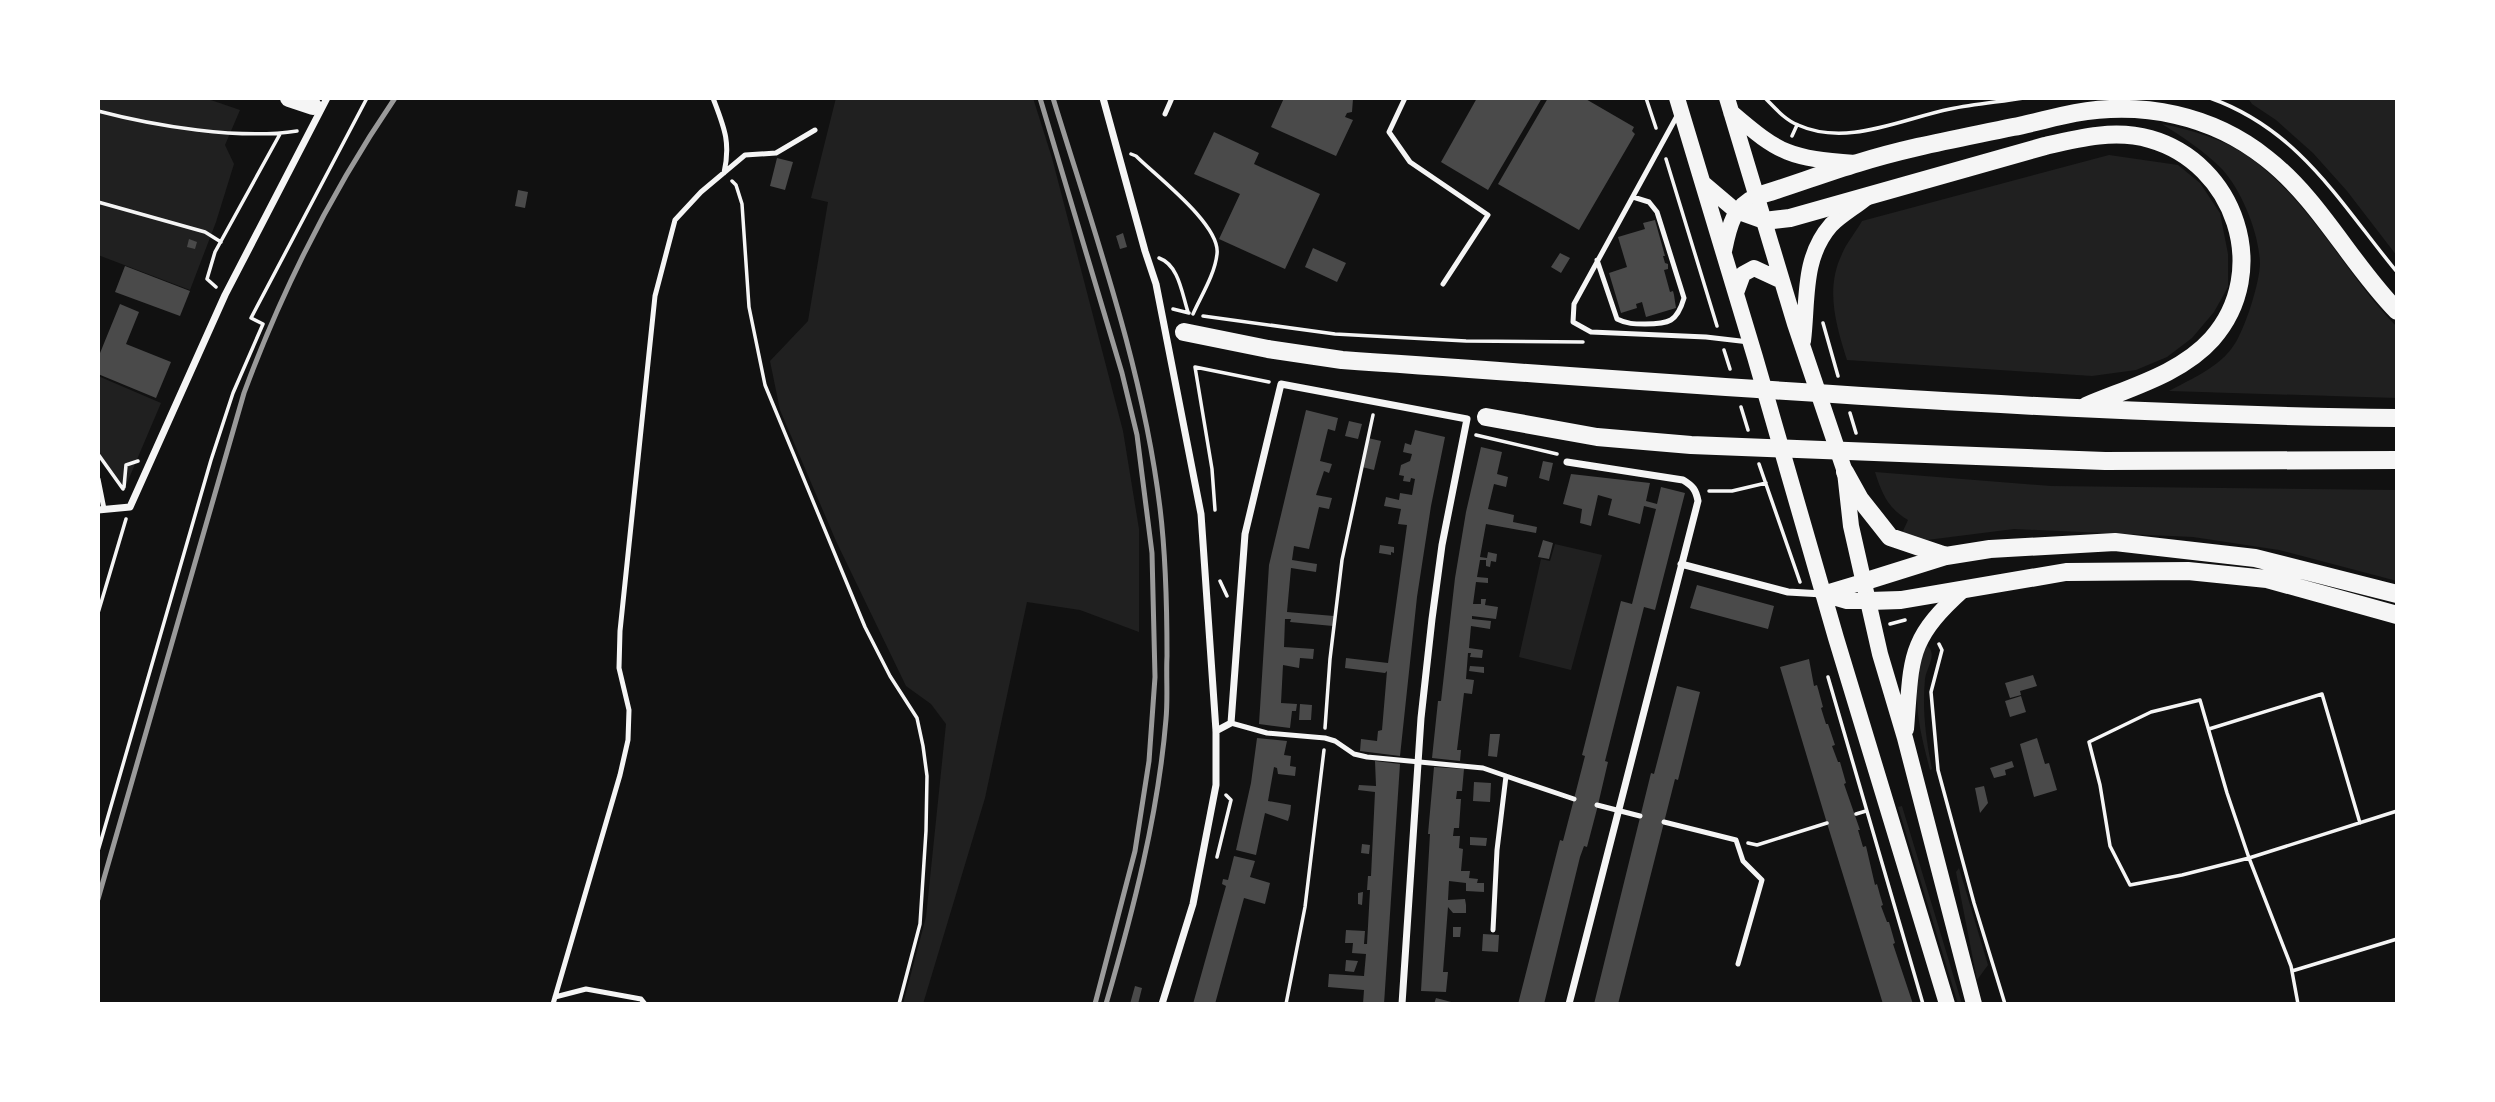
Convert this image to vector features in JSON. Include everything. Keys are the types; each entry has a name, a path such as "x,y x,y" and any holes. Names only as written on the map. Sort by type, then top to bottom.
{"highway":[{"path":"289,98 320,102"},
{"path":"1757,196 1858,163 1960,137 2077,113 2128,108 2185,116 2217,128 2247,144 2286,175 2304,193 2397,311"},
{"path":"1764,221 1781,220 2045,146 2111,135 2149,138 2184,154 2206,171 2228,201 2241,244 2239,286 2228,317 2212,340 2185,361 2167,372 2082,407"},
{"path":"1184,332 1342,360 1891,397 2308,417 2397,418"},
{"path":"1486,417 1597,437 1691,445 2105,461 2397,460"},
{"path":"1844,472 1860,499 1891,537 1947,556"},
{"path":"1863,582 1947,556 1990,549 2115,542 2255,558 2397,594"},
{"path":"1869,601 1901,600 2066,572 2188,571 2267,579 2397,615"}],"main road":[{"path":"1679,104 1947,1004"},
{"path":"1729,105 1758,135 1784,152 1811,159 1858,163"},
{"path":"1729,105 1804,353 1844,472 1863,582 1880,654 1905,738 1974,1004"},
{"path":"1703,183 1736,211 1764,221"},
{"path":"1723,253 1736,211 1757,196"},
{"path":"1804,353 1807,274 1815,250 1833,223 1869,196"},
{"path":"1735,293 1743,274 1754,268 1782,281"},
{"path":"1823,594 1863,582"},
{"path":"1905,738 1912,659 1924,630 1964,589"},
{"path":"1823,594 1847,601 1869,601"}],"street":[{"path":"1103,98 1156,284 1201,514 1216,732 1216,785 1196,890 1162,1004"},
{"path":"101,510 126,507 225,295 320,102"},
{"path":"1216,732 1231,723 1245,534 1281,384 1467,419 1442,545 1421,718 1402,1004"},
{"path":"1567,462 1682,480 1697,491 1698,501 1569,1004"},
{"path":"1681,564 1788,592 1823,594"}],"lane":[{"path":"713,98 725,129 728,146 724,173"},
{"path":"1165,114 1172,98"},
{"path":"1405,98 1389,132 1410,162 1488,215 1443,284"},
{"path":"1679,104 1662,145 1574,304 1573,322 1591,332 1721,338 1753,350"},
{"path":"554,1000 628,740 629,710 619,668 620,631 655,296 676,220 701,192 746,155 776,153 815,130"},
{"path":"1597,260 1617,319 1628,324 1662,324 1671,321 1680,312 1684,298 1657,212 1648,202 1633,197"},
{"path":"98,479 101,510"},
{"path":"1231,723 1266,733 1325,738 1335,741 1354,754 1483,768 1574,799"},
{"path":"1493,930 1497,850 1506,776"},
{"path":"1597,805 1640,816"},
{"path":"1664,822 1736,840 1743,861 1762,880 1738,964"},
{"path":"554,1000 586,989 641,999 645,1004"}],"path":[{"path":"98,851 211,460 233,393 263,324 251,318 367,98"},
{"path":"1646,98 1733,381"},
{"path":"1765,98 1777,111 1797,125 1824,132 1853,133 1952,108 2024,98"},
{"path":"98,111 125,118 215,131 281,133 298,130"},
{"path":"225,295 207,279 215,252 281,133"},
{"path":"1117,149 1136,156 1202,219 1213,237 1218,251 1216,262 1190,313"},
{"path":"724,173 736,185 742,204 749,307 765,385 865,627 890,676 917,718 923,746 926,831 920,924 899,1004"},
{"path":"98,202 205,232 221,242"},
{"path":"1145,251 1166,260 1173,269 1190,313"},
{"path":"1173,309 1335,334 1466,341 1592,343"},
{"path":"1833,362 1841,386"},
{"path":"1215,510 1212,469 1195,367 1281,384"},
{"path":"1286,1004 1306,907 1342,560 1376,402"},
{"path":"1741,406 1749,432"},
{"path":"1849,411 1857,436"},
{"path":"1465,432 1556,454 1567,462"},
{"path":"98,454 124,491 126,507 98,612"},
{"path":"1757,458 1804,593"},
{"path":"1697,491 1732,491 1766,483"},
{"path":"1220,571 1220,582 1239,621"},
{"path":"1901,600 1905,620 1937,640 1942,650 1931,692 1938,770 2005,1004"},
{"path":"1825,667 1923,1004"},
{"path":"2209,730 2322,694 2360,823"},
{"path":"2298,1004 2292,971 2249,858 2200,700 2151,712 2089,741 2100,785 2110,846 2130,885 2249,858 2397,811"},
{"path":"1856,814 1866,811"},
{"path":"1736,840 1757,845 1828,823"},
{"path":"2292,971 2397,939"}],"shaded area":[{"path":"98,98 205,98 240,110 225,145 234,164 216,222 190,290 98,255"},
{"path":"836,98 1033,98 1052,158 1123,431 1139,529 1139,632 1080,610 1027,602 985,798 923,1004 903,1004 926,917 946,724 931,704 906,686 836,541 780,410 770,361 808,321 828,202 811,198"},
{"path":"2248,98 2397,98 2397,256 2347,191 2313,153"},
{"path":"2162,124 2206,135 2236,149 2289,192 2397,327 2397,398 2169,391 2213,366 2234,345 2251,305 2260,263 2253,226 2243,200 2229,178 2201,150"},
{"path":"2109,155 2178,165 2200,183 2220,213 2228,254 2228,287 2214,312 2192,338 2167,357 2136,370 2092,376 1847,360 1836,320 1834,280 1844,250 1862,221"},
{"path":"98,376 161,403 124,490 98,454"},
{"path":"1875,472 2051,486 2397,490 2397,581 2279,550 2193,537 2014,529 1927,540 1902,533 1908,520 1895,511 1887,500"},
{"path":"1555,544 1602,555 1571,670 1519,657 1541,559 1550,561"},
{"path":"1925,644 1932,656 1925,679 1924,702 1930,770 1917,707 1918,678"},
{"path":"1902,806 1962,1004 1958,1004 1898,807"},
{"path":"1959,868 1988,965 1977,980 1956,872"}],"building":[{"path":"1284,98 1353,99 1352,112 1345,117 1353,120 1336,156 1271,127"},
{"path":"1477,98 1542,98 1488,190 1441,162"},
{"path":"1548,98 1584,98 1634,127 1632,131 1635,134 1579,230 1498,184"},
{"path":"1214,132 1259,153 1254,164 1320,194 1285,269 1219,239 1240,194 1194,174"},
{"path":"777,158 793,162 785,190 770,186"},
{"path":"518,190 528,192 525,208 515,206"},
{"path":"1655,220 1665,263 1668,264 1668,269 1664,270 1670,292 1673,291 1676,308 1646,317 1642,302 1636,304 1637,308 1621,313 1609,273 1627,267 1618,237 1645,229 1643,223"},
{"path":"1123,233 1127,247 1120,249 1116,236"},
{"path":"189,239 197,242 195,249 187,247"},
{"path":"1313,248 1346,263 1337,282 1305,267"},
{"path":"1560,253 1570,258 1561,273 1551,267"},
{"path":"125,266 190,291 180,316 115,292"},
{"path":"120,304 139,312 126,344 171,362 156,398 98,374 98,358"},
{"path":"1306,410 1338,418 1335,431 1328,429 1320,461 1332,464 1329,473 1324,471 1316,495 1332,498 1329,509 1319,507 1309,549 1294,546 1292,560 1317,564 1316,572 1291,568 1287,612 1334,616 1333,626 1290,622 1291,619 1285,619 1284,647 1314,649 1313,659 1300,658 1299,668 1283,665 1281,703 1297,704 1296,711 1292,711 1290,728 1259,724 1269,565"},
{"path":"1349,421 1362,424 1358,439 1345,436"},
{"path":"1415,430 1445,437 1417,597 1400,756 1360,751 1361,739 1377,741 1378,731 1382,730 1387,671 1385,673 1345,668 1346,658 1388,663 1407,525 1398,524 1401,509 1384,506 1386,497 1399,500 1400,493 1412,495 1415,479 1411,478 1410,482 1403,481 1404,476 1399,475 1401,465 1410,461 1412,454 1403,452 1405,443 1411,445"},
{"path":"1368,438 1381,441 1374,470 1362,467"},
{"path":"1481,447 1502,452 1497,474 1508,477 1506,487 1494,484 1488,509 1514,515 1513,522 1537,527 1536,533 1486,524 1480,557 1487,558 1488,552 1497,554 1496,562 1491,561 1490,567 1486,566 1486,560 1480,560 1477,577 1488,578 1488,583 1476,582 1473,604 1481,604 1481,599 1486,599 1485,605 1498,607 1496,619 1472,616 1472,619 1491,621 1490,629 1471,626 1469,648 1483,650 1482,658 1470,657 1471,653 1468,653 1466,679 1474,680 1472,694 1464,693 1457,750 1461,750 1460,761 1432,758 1455,578"},
{"path":"1543,461 1553,463 1549,481 1539,478"},
{"path":"1571,474 1650,483 1646,501 1657,504 1661,487 1685,493 1655,610 1644,607 1605,761 1608,762 1597,809 1587,847 1584,846 1580,857 1544,1004 1518,1004 1560,840 1563,841 1585,756 1582,755 1621,601 1632,604 1656,509 1644,506 1640,524 1608,515 1612,499 1598,495 1591,526 1580,523 1582,509 1563,504"},
{"path":"1543,540 1553,543 1549,559 1538,557"},
{"path":"1380,545 1394,547 1394,553 1379,553"},
{"path":"1697,585 1774,606 1768,629 1690,608"},
{"path":"1809,659 1814,686 1817,685 1823,707 1821,708 1835,745 1832,746 1840,762 1863,847 1866,846 1875,885 1877,884 1883,905 1881,906 1889,922 1895,943 1893,944 1913,1004 1883,1004 1826,820 1780,667"},
{"path":"1470,666 1484,667 1484,673 1469,671"},
{"path":"2033,675 2037,686 2020,691 2021,695 2010,698 2005,683"},
{"path":"1677,686 1700,692 1678,780 1675,779 1618,1004 1594,1004 1651,773 1654,774"},
{"path":"2021,696 2026,712 2010,717 2005,701"},
{"path":"1300,704 1312,705 1311,720 1299,720"},
{"path":"1490,734 1500,734 1497,757 1488,756"},
{"path":"1257,738 1287,741 1284,755 1291,756 1290,766 1296,767 1295,776 1278,774 1277,768 1274,767 1268,801 1291,805 1290,814 1288,821 1265,813 1256,855 1236,850 1251,783"},
{"path":"2037,738 2045,764 2049,763 2057,790 2034,797 2020,744"},
{"path":"1375,761 1400,764 1384,1004 1363,1004 1364,990 1328,987 1329,974 1364,976 1366,954 1352,953 1353,943 1345,943 1346,930 1365,931 1364,944 1367,944 1370,890 1367,890 1368,876 1371,876 1375,792 1358,790 1359,785 1376,786"},
{"path":"2012,761 2014,767 2005,770 2006,775 1994,778 1990,768"},
{"path":"1434,767 1464,769 1462,791 1457,791 1456,799 1461,799 1459,828 1454,828 1453,836 1460,836 1459,848 1463,849 1461,871 1470,871 1469,878 1478,879 1477,883 1484,883 1484,892 1466,891 1466,883 1449,881 1448,900 1465,899 1466,913 1453,913 1448,907 1443,972 1448,972 1446,992 1421,991 1428,834"},
{"path":"1474,782 1491,783 1490,802 1473,801"},
{"path":"1984,786 1988,803 1980,813 1975,788"},
{"path":"1470,837 1487,838 1486,846 1470,845"},
{"path":"1362,844 1370,845 1369,854 1361,853"},
{"path":"1234,856 1255,861 1250,877 1270,883 1265,904 1244,898 1215,1004 1193,1004 1226,886 1222,884 1223,879 1228,880"},
{"path":"1363,892 1362,905 1358,904 1358,893"},
{"path":"1453,927 1461,927 1460,937 1453,937"},
{"path":"1483,934 1499,935 1498,952 1482,951"},
{"path":"1346,960 1358,961 1354,972 1345,971"},
{"path":"1135,986 1142,988 1138,1004 1130,1004"},
{"path":"1436,998 1455,1003 1455,1004 1434,1004"}],"railway":[{"path":"98,899 244,393 275,316 310,241 395,98"},
{"path":"1040,98 1122,373 1137,435 1152,553 1155,677 1149,761 1135,851 1095,1004"},
{"path":"1053,98 1116,301 1142,404 1160,508 1165,563 1167,703 1162,755 1143,863 1106,1004"}]}
